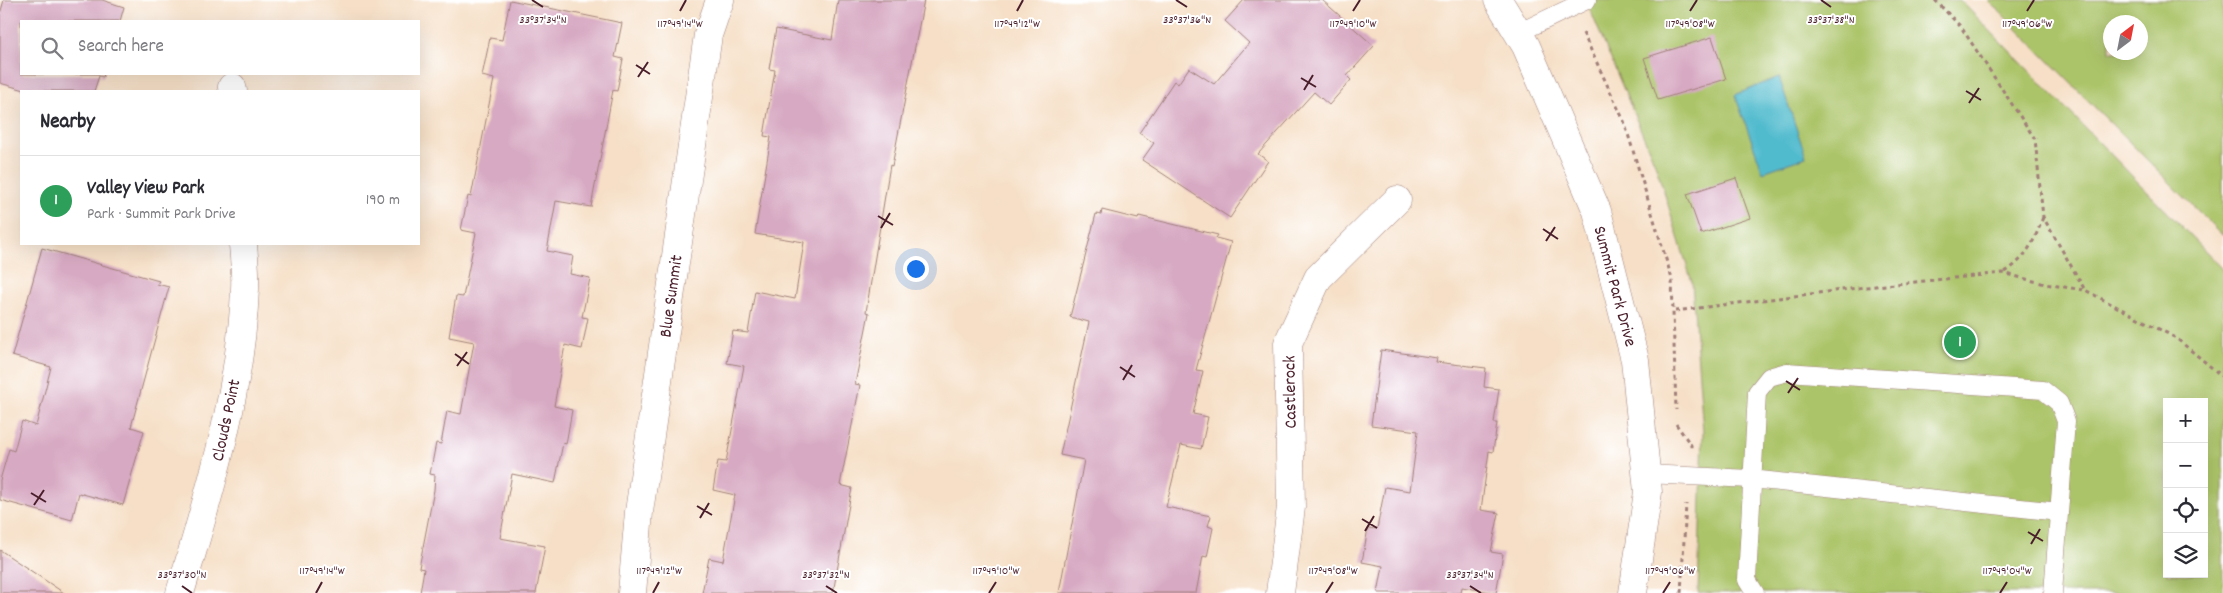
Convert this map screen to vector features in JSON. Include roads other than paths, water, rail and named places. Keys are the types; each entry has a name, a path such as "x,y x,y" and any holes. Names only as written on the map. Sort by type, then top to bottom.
{"street":[{"name":"Blue Summit","path":"632,593 639,512 708,35 720,0"},
{"name":"Summit Park Drive","path":"1498,0 1518,33 1596,211 1635,360 1648,492 1633,593"},
{"name":"Castlerock","path":"1280,593 1291,507 1288,343 1318,278 1397,200"},
{"name":"Clouds Point","path":"180,593 220,454 234,384 245,289 243,245"}],"lane":[{"path":"1518,33 1586,0"},
{"path":"1755,593 1747,580 1757,392 1769,377 1787,372 2043,390 2059,403 2066,422 2053,593"},
{"path":"1646,474 1751,479 2059,512"}],"water":[{"path":"1779,77 1806,157 1763,172 1735,95"}],"place":[{"name":"Valley View Park","path":"1960,342"}]}
